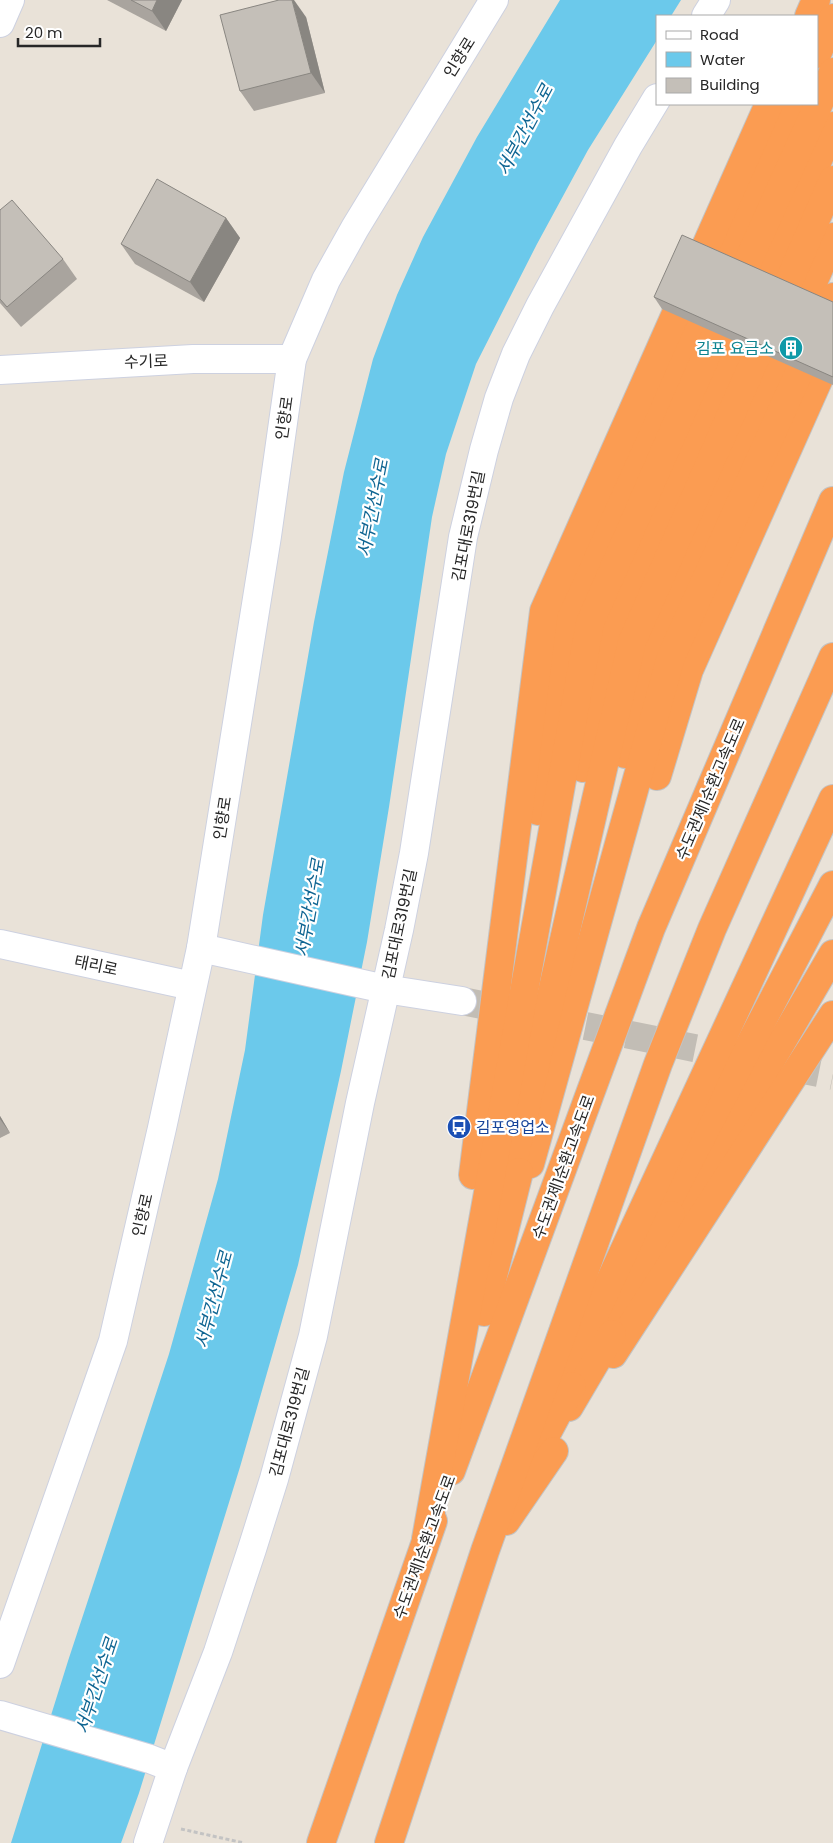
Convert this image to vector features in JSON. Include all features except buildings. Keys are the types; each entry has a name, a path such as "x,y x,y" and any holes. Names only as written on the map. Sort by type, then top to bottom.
{"highway":[{"path":"809,15 816,0"},
{"path":"818,52 833,18"},
{"path":"426,1539 590,623 730,301 833,72"},
{"path":"426,1539 492,1032 544,611 769,105"},
{"path":"426,1539 568,614 794,105"},
{"path":"426,1539 610,634 833,126"},
{"path":"426,1539 632,642 833,180"},
{"path":"426,1539 651,652 833,237"},
{"path":"426,1539 671,656 833,297"},
{"path":"426,1539 689,670 833,347"},
{"name":"수도권제1순환고속도로","path":"321,1843 426,1539 651,928 833,501"},
{"path":"388,1843 485,1551 658,1064 712,929 833,657"},
{"path":"485,1551 833,799"},
{"path":"485,1551 833,840"},
{"path":"485,1551 833,885"},
{"path":"485,1551 833,922"},
{"path":"485,1551 833,954"},
{"path":"485,1551 833,985"},
{"path":"485,1551 833,1016"},
{"path":"485,1551 833,1041"}],"street":[{"path":"0,23 10,0"},
{"name":"인향로","path":"0,1664 113,1342 162,1128 201,948 267,536 292,359 326,280 355,228 494,0"},
{"path":"707,15 716,0"},
{"name":"김포대로319번길","path":"151,1833 161,1764 218,1652 255,1540 313,1336 414,853 463,537 499,398 516,354 540,306 628,146 656,100"},
{"name":"수기로","path":"0,370 193,359 292,359"},
{"name":"태리로","path":"0,944 192,986"},
{"path":"201,948 385,989"},
{"name":"김포대로319번길","path":"385,989 462,1001"},
{"path":"0,1715 161,1764"}],"path":[{"path":"151,1833 244,1843"}],"water":[{"name":"서부간선수로","path":"560,0 681,0 672,15 656,15 656,42 588,150 537,244 476,364 446,454 432,517 367,942 341,1071 298,1265 240,1467 139,1793 121,1843 11,1843 68,1661 169,1354 218,1179 245,1050 263,915 314,622 344,472 373,359 397,295 423,237 477,137"}],"tunnel":[{"path":"462,1001 833,1076"}],"place":[{"name":"김포 요금소","path":"791,348"},
{"name":"김포영업소","path":"459,1127"}]}
